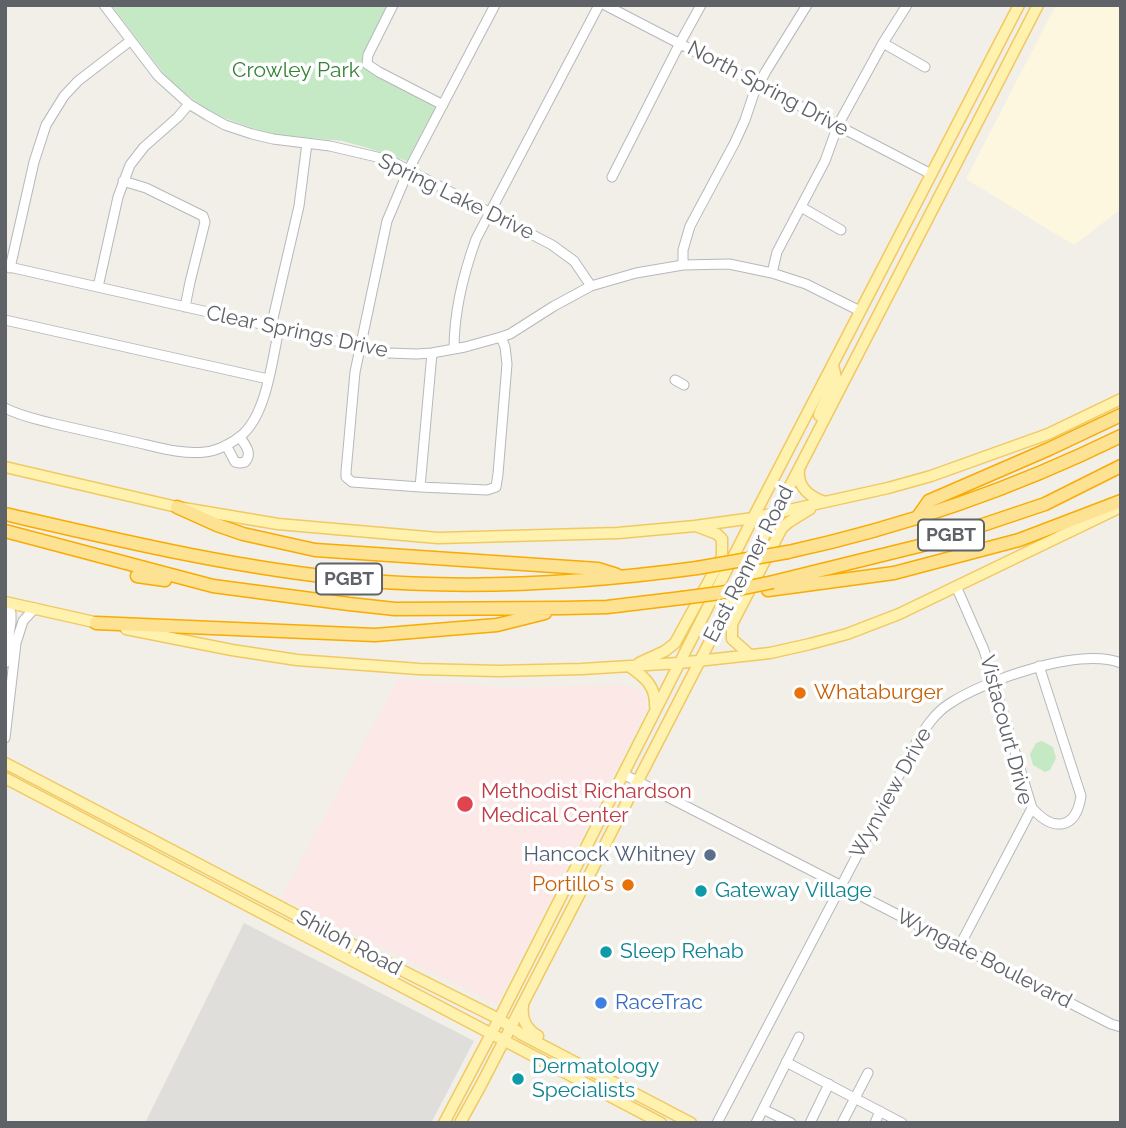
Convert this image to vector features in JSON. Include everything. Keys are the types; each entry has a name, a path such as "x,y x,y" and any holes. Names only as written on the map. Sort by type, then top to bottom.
{"highway":[{"path":"917,518 929,501 1121,415"},
{"name":"PGBT","path":"5,514 185,554 335,578 405,583 564,582 697,568 843,539 917,518 1015,483 1121,436"},
{"name":"PGBT","path":"5,531 213,586 264,594 395,609 607,607 770,586 923,545 1045,503 1121,466"},
{"path":"770,586 894,573 1019,540 1121,504"},
{"path":"177,507 243,534 305,549 598,569 624,577"},
{"path":"138,576 213,586"},
{"path":"96,622 375,635 497,625 564,608"}],"main road":[{"name":"East Renner Road","path":"444,1123 574,872 654,710 1019,5"},
{"name":"East Renner Road","path":"460,1123 1038,5"},
{"path":"967,108 982,115"},
{"path":"927,219 927,206 938,186 931,174 953,170"},
{"path":"860,311 876,319"},
{"path":"824,419 819,415 836,378 833,365"},
{"path":"5,467 177,507 278,524 438,538 618,533 753,518 888,488 931,476 1048,434 1121,399"},
{"path":"799,467 801,486 807,494 825,502"},
{"path":"750,655 732,639 732,624 782,528 825,502"},
{"path":"6,602 240,651 297,660 498,671 679,663 770,653 849,633 899,614 1121,504"},
{"path":"630,667 665,651 675,643 722,557 722,539 717,534 695,526"},
{"path":"630,667 643,676 654,690 654,710"},
{"name":"Shiloh Road","path":"5,763 499,1019 691,1123"},
{"name":"Shiloh Road","path":"5,778 661,1123"},
{"path":"574,872 573,886 580,892"},
{"path":"253,907 262,897"},
{"path":"552,914 557,919 560,930"},
{"path":"402,986 409,974"},
{"path":"524,1000 524,1022 530,1032 579,1059 583,1066"},
{"path":"606,1094 612,1082"}],"street":[{"name":"Spring Lake Drive","path":"104,5 158,76 189,104 225,125 273,139 330,146 374,156 409,169 563,252 582,271 591,286"},
{"path":"393,5 366,59 367,64 443,105"},
{"path":"495,5 409,169 387,221 359,347 346,477 364,483 420,487 486,490 496,487 506,374 505,346 501,337"},
{"path":"454,349 456,307 476,239 599,5"},
{"name":"North Spring Drive","path":"605,5 931,174"},
{"path":"611,177 701,5"},
{"path":"683,265 683,250 690,226 735,142 766,71 807,5"},
{"path":"772,273 778,252 825,161 838,125 907,5"},
{"path":"8,267 46,125 64,96 78,81 130,41"},
{"path":"883,43 925,67"},
{"path":"98,288 118,197 135,156 189,104"},
{"path":"6,409 90,432 185,452 207,452 240,437 259,411 268,379 275,328 299,206 307,143"},
{"path":"123,181 146,188 203,216 205,222 185,307"},
{"path":"801,208 841,230"},
{"name":"Clear Springs Drive","path":"8,267 359,347 416,355 454,349 510,334 591,286 636,273 683,265 729,264 772,273 806,284 860,311"},
{"path":"5,320 268,379"},
{"path":"420,487 432,352"},
{"path":"226,445 235,462 245,462 249,452 240,437"},
{"name":"Vistacourt Drive","path":"956,586 995,682 1032,808 959,947"},
{"path":"5,663 11,622 11,613 6,602"},
{"path":"5,738 9,674 23,621 35,608"},
{"name":"Wynview Drive","path":"717,1123 840,886 917,741 931,720 947,705 971,691 1039,666 1075,659 1121,663"},
{"path":"1032,808 1048,822 1064,824 1076,815 1081,796 1039,666"},
{"name":"Wyngate Boulevard","path":"623,774 1121,1027"},
{"path":"756,1123 799,1037"},
{"path":"786,1062 902,1123"},
{"path":"842,1123 867,1073"},
{"path":"810,1123 829,1084"},
{"path":"763,1109 792,1123"},
{"path":"875,1123 880,1111"}],"shaded area":[{"path":"1056,5 1121,5 1121,209 1074,245 966,179"},
{"name":"Methodist Richardson Medical Center","path":"398,679 507,688 622,685 635,688 646,697 646,710 497,1004 281,898"},
{"path":"244,923 474,1041 431,1123 145,1123"}],"green space":[{"name":"Crowley Park","path":"111,5 388,5 363,56 370,70 436,107 407,161 343,141 269,134 216,115 181,91 164,74"},
{"path":"1042,741 1053,747 1056,758 1050,770 1045,772 1033,765 1030,754 1036,743"}],"place":[{"name":"Whataburger","path":"800,693"},
{"name":"Methodist Richardson Medical Center","path":"465,804"},
{"name":"Hancock Whitney","path":"710,855"},
{"name":"Portillo's","path":"628,885"},
{"name":"Gateway Village","path":"701,891"},
{"name":"Sleep Rehab","path":"606,952"},
{"name":"RaceTrac","path":"601,1003"},
{"name":"Dermatology Specialists","path":"518,1079"}]}
